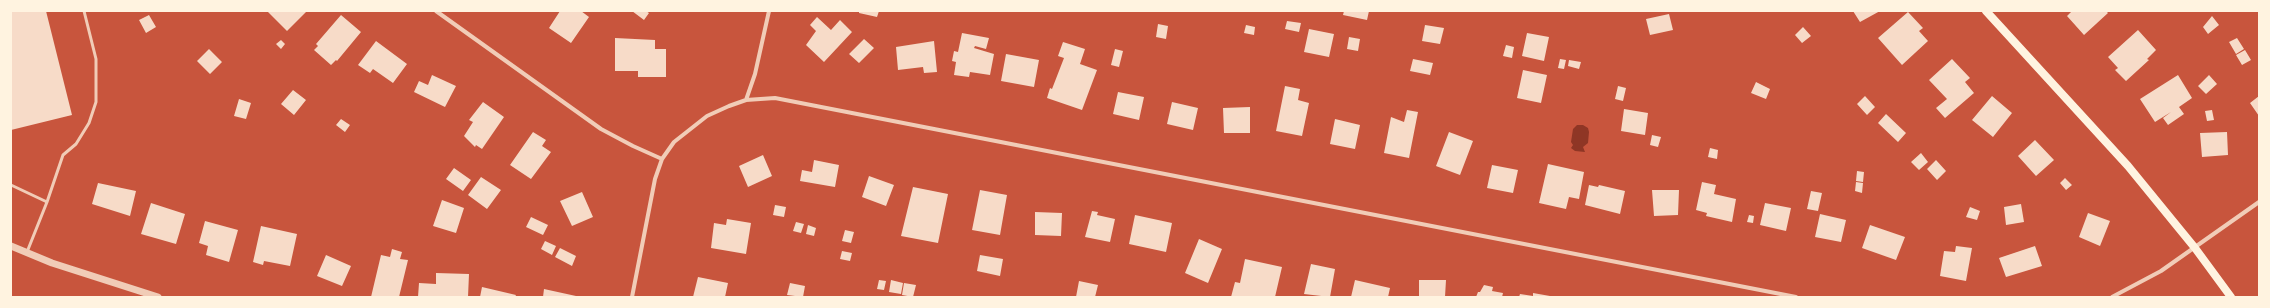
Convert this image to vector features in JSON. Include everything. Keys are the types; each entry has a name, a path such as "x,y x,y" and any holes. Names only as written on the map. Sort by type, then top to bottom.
{"main road":[{"path":"1986,11 2128,166 2195,248 2232,297"}],"street":[{"path":"436,11 601,129 632,146 662,159"},
{"path":"746,100 757,68 769,11"},
{"path":"632,297 655,179 662,159 674,142 707,116 746,100 775,98 1796,297"},
{"path":"2112,297 2162,271 2259,202"},
{"path":"11,246 26,253 158,297"}],"lane":[{"path":"26,253 47,202 63,155 76,144 89,124 96,102 96,59 84,11"},
{"path":"11,185 47,202"}],"shaded area":[{"path":"1577,125 1583,125 1588,128 1588,143 1583,147 1585,152 1575,151 1571,148 1573,145 1571,142 1573,129"}],"building":[{"path":"11,11 46,11 72,115 11,130"},
{"path":"307,11 287,31 268,12"},
{"path":"560,11 581,11 589,17 571,43 549,28"},
{"path":"632,11 646,11 649,13 644,20"},
{"path":"859,11 879,11 877,17 859,13"},
{"path":"1344,11 1369,11 1367,20 1343,15"},
{"path":"1853,11 1880,11 1860,22"},
{"path":"2072,11 2106,11 2108,13 2084,35 2067,16"},
{"path":"1908,12 1923,28 1919,31 1928,41 1902,65 1878,38"},
{"path":"1669,14 1673,30 1650,35 1646,19"},
{"path":"149,15 156,27 146,33 139,20"},
{"path":"341,15 361,32 337,61 336,60 331,65 314,50 318,46 316,44"},
{"path":"2212,16 2219,25 2208,34 2203,27"},
{"path":"817,17 831,30 840,20 852,32 824,62 806,45 816,31 810,25"},
{"path":"1287,21 1301,23 1299,32 1285,29"},
{"path":"1158,24 1168,26 1166,39 1156,37"},
{"path":"1246,25 1255,27 1254,35 1244,33"},
{"path":"1425,25 1444,28 1440,44 1422,41"},
{"path":"1803,27 1811,36 1802,43 1795,35"},
{"path":"1309,29 1334,34 1329,57 1304,52"},
{"path":"2138,30 2156,50 2147,59 2149,60 2126,81 2115,70 2118,68 2108,57"},
{"path":"962,33 989,38 986,49 975,46 974,48 994,54 990,75 970,72 969,77 954,75 956,62 952,61 954,51 958,52"},
{"path":"1527,33 1549,37 1544,61 1522,56"},
{"path":"1349,37 1360,39 1358,51 1347,49"},
{"path":"615,38 655,40 655,49 666,49 666,77 638,77 638,71 615,71"},
{"path":"2237,38 2244,49 2236,54 2229,42"},
{"path":"864,39 874,48 859,63 849,54"},
{"path":"281,40 285,44 281,49 276,44"},
{"path":"376,41 407,64 393,83 373,69 370,73 358,65"},
{"path":"934,41 937,72 924,73 923,67 898,70 896,47"},
{"path":"1063,42 1085,49 1080,64 1097,70 1082,110 1047,98 1064,58 1058,56"},
{"path":"1506,45 1514,47 1512,58 1503,56"},
{"path":"209,49 222,62 210,74 197,61"},
{"path":"1115,49 1123,51 1119,67 1111,65"},
{"path":"2245,50 2251,60 2242,65 2236,55"},
{"path":"1006,54 1039,60 1034,87 1001,81"},
{"path":"1413,59 1433,63 1430,75 1410,71"},
{"path":"1560,59 1566,60 1564,69 1558,68"},
{"path":"1952,59 1970,78 1965,82 1974,93 1945,118 1936,108 1947,99 1929,80"},
{"path":"1569,60 1581,62 1579,69 1568,66"},
{"path":"1523,70 1547,75 1541,103 1517,98"},
{"path":"432,75 456,86 445,107 414,92 419,81 428,85"},
{"path":"2178,75 2192,98 2179,107 2184,114 2168,125 2163,118 2171,112 2155,122 2140,99"},
{"path":"2209,75 2217,84 2206,94 2198,86"},
{"path":"1756,82 1770,89 1766,99 1751,93"},
{"path":"1285,86 1300,89 1298,100 1309,103 1302,136 1276,131"},
{"path":"1618,86 1626,88 1623,101 1615,99"},
{"path":"293,90 306,100 294,115 281,104"},
{"path":"1118,92 1144,97 1139,120 1113,114"},
{"path":"1865,96 1875,107 1867,115 1857,104"},
{"path":"1992,96 2012,113 1993,137 1972,120"},
{"path":"2259,96 2259,116 2250,103"},
{"path":"239,99 251,103 246,119 234,116"},
{"path":"483,102 504,117 482,149 476,145 475,147 464,136 473,122 469,120"},
{"path":"1172,102 1198,108 1193,130 1167,124"},
{"path":"1250,107 1250,133 1224,133 1223,108"},
{"path":"1624,109 1648,113 1645,135 1621,131"},
{"path":"1407,110 1418,112 1409,158 1384,153 1391,117 1404,122"},
{"path":"2212,110 2214,120 2207,121 2205,111"},
{"path":"1886,114 1906,133 1898,142 1878,123"},
{"path":"341,119 350,125 345,132 336,125"},
{"path":"1335,119 1360,125 1355,149 1330,144"},
{"path":"533,132 546,140 542,146 551,152 531,179 510,165"},
{"path":"1449,132 1473,141 1460,175 1436,166"},
{"path":"2227,132 2228,155 2202,157 2200,133"},
{"path":"1652,135 1661,137 1658,147 1650,145"},
{"path":"2035,140 2054,160 2036,176 2018,156"},
{"path":"1710,148 1718,150 1717,159 1708,157"},
{"path":"1921,153 1928,162 1919,170 1911,162"},
{"path":"763,155 772,176 748,187 739,166"},
{"path":"814,160 839,165 835,187 800,181 802,170 812,172"},
{"path":"1936,160 1946,171 1937,180 1927,169"},
{"path":"1548,164 1584,172 1579,199 1569,197 1566,209 1539,203"},
{"path":"1492,165 1518,170 1513,193 1487,188"},
{"path":"454,168 471,180 463,191 446,179"},
{"path":"1857,171 1864,172 1863,182 1856,181"},
{"path":"869,176 894,185 886,206 862,197"},
{"path":"481,177 501,190 487,209 468,195"},
{"path":"2065,178 2072,185 2066,190 2060,183"},
{"path":"1702,182 1716,185 1714,194 1736,199 1732,222 1706,216 1707,213 1696,210"},
{"path":"1856,182 1863,183 1862,193 1855,191"},
{"path":"98,183 136,191 130,216 92,204"},
{"path":"1589,185 1598,187 1599,185 1625,191 1620,214 1585,205"},
{"path":"913,187 948,194 938,243 901,236"},
{"path":"980,190 1007,195 1000,235 972,230"},
{"path":"1652,190 1679,190 1678,215 1654,216"},
{"path":"1811,191 1822,193 1818,211 1807,209"},
{"path":"582,192 593,217 572,226 560,201"},
{"path":"442,200 464,208 456,233 433,226"},
{"path":"151,203 185,214 176,244 141,234"},
{"path":"1765,203 1791,208 1786,231 1760,225"},
{"path":"2021,204 2024,222 2006,225 2004,207"},
{"path":"775,205 786,207 784,217 773,215"},
{"path":"1970,207 1980,211 1977,220 1966,217"},
{"path":"1092,211 1098,212 1097,215 1115,219 1110,242 1085,237"},
{"path":"1035,212 1062,213 1061,236 1035,235"},
{"path":"2088,213 2110,221 2100,246 2079,237"},
{"path":"1820,214 1846,220 1841,242 1815,237"},
{"path":"1135,215 1172,223 1166,252 1129,244"},
{"path":"1749,215 1754,216 1753,223 1747,222"},
{"path":"531,217 548,225 543,235 526,227"},
{"path":"727,219 751,223 746,254 711,248 714,223 726,225"},
{"path":"205,221 238,230 229,262 206,255 208,246 199,243"},
{"path":"796,222 804,224 801,233 793,231"},
{"path":"808,225 816,228 814,236 806,234"},
{"path":"1870,225 1905,237 1896,260 1862,248"},
{"path":"261,226 297,234 290,266 264,261 263,265 253,262"},
{"path":"845,230 854,232 851,243 842,241"},
{"path":"1199,239 1222,249 1208,283 1185,273"},
{"path":"545,241 556,246 552,255 541,249"},
{"path":"1956,246 1972,248 1966,281 1940,276 1944,251 1955,252"},
{"path":"2035,246 2042,266 2006,277 1999,258"},
{"path":"560,248 576,256 572,266 555,257"},
{"path":"392,249 402,252 400,259 408,260 399,297 371,297 381,255 390,257"},
{"path":"842,251 852,253 850,261 840,259"},
{"path":"326,255 351,266 342,286 317,276"},
{"path":"980,255 1003,259 1000,276 977,271"},
{"path":"1245,259 1282,267 1275,297 1231,297 1235,282 1240,283"},
{"path":"1311,264 1335,269 1330,297 1304,294"},
{"path":"436,273 469,274 468,297 418,297 419,283 436,284"},
{"path":"698,277 728,283 725,297 693,297"},
{"path":"879,280 886,281 884,290 877,289"},
{"path":"891,280 903,283 901,294 889,292"},
{"path":"1355,280 1390,288 1388,297 1351,297"},
{"path":"1419,280 1446,280 1445,297 1419,297"},
{"path":"1079,281 1098,285 1095,297 1076,297"},
{"path":"790,283 805,286 803,297 787,295"},
{"path":"904,283 916,285 913,297 902,295"},
{"path":"1484,285 1493,287 1492,291 1503,293 1502,297 1476,297"},
{"path":"482,287 516,295 515,297 480,297"},
{"path":"544,289 576,296 576,297 543,297"},
{"path":"1533,293 1550,297 1519,297 1520,294 1533,296"}]}
